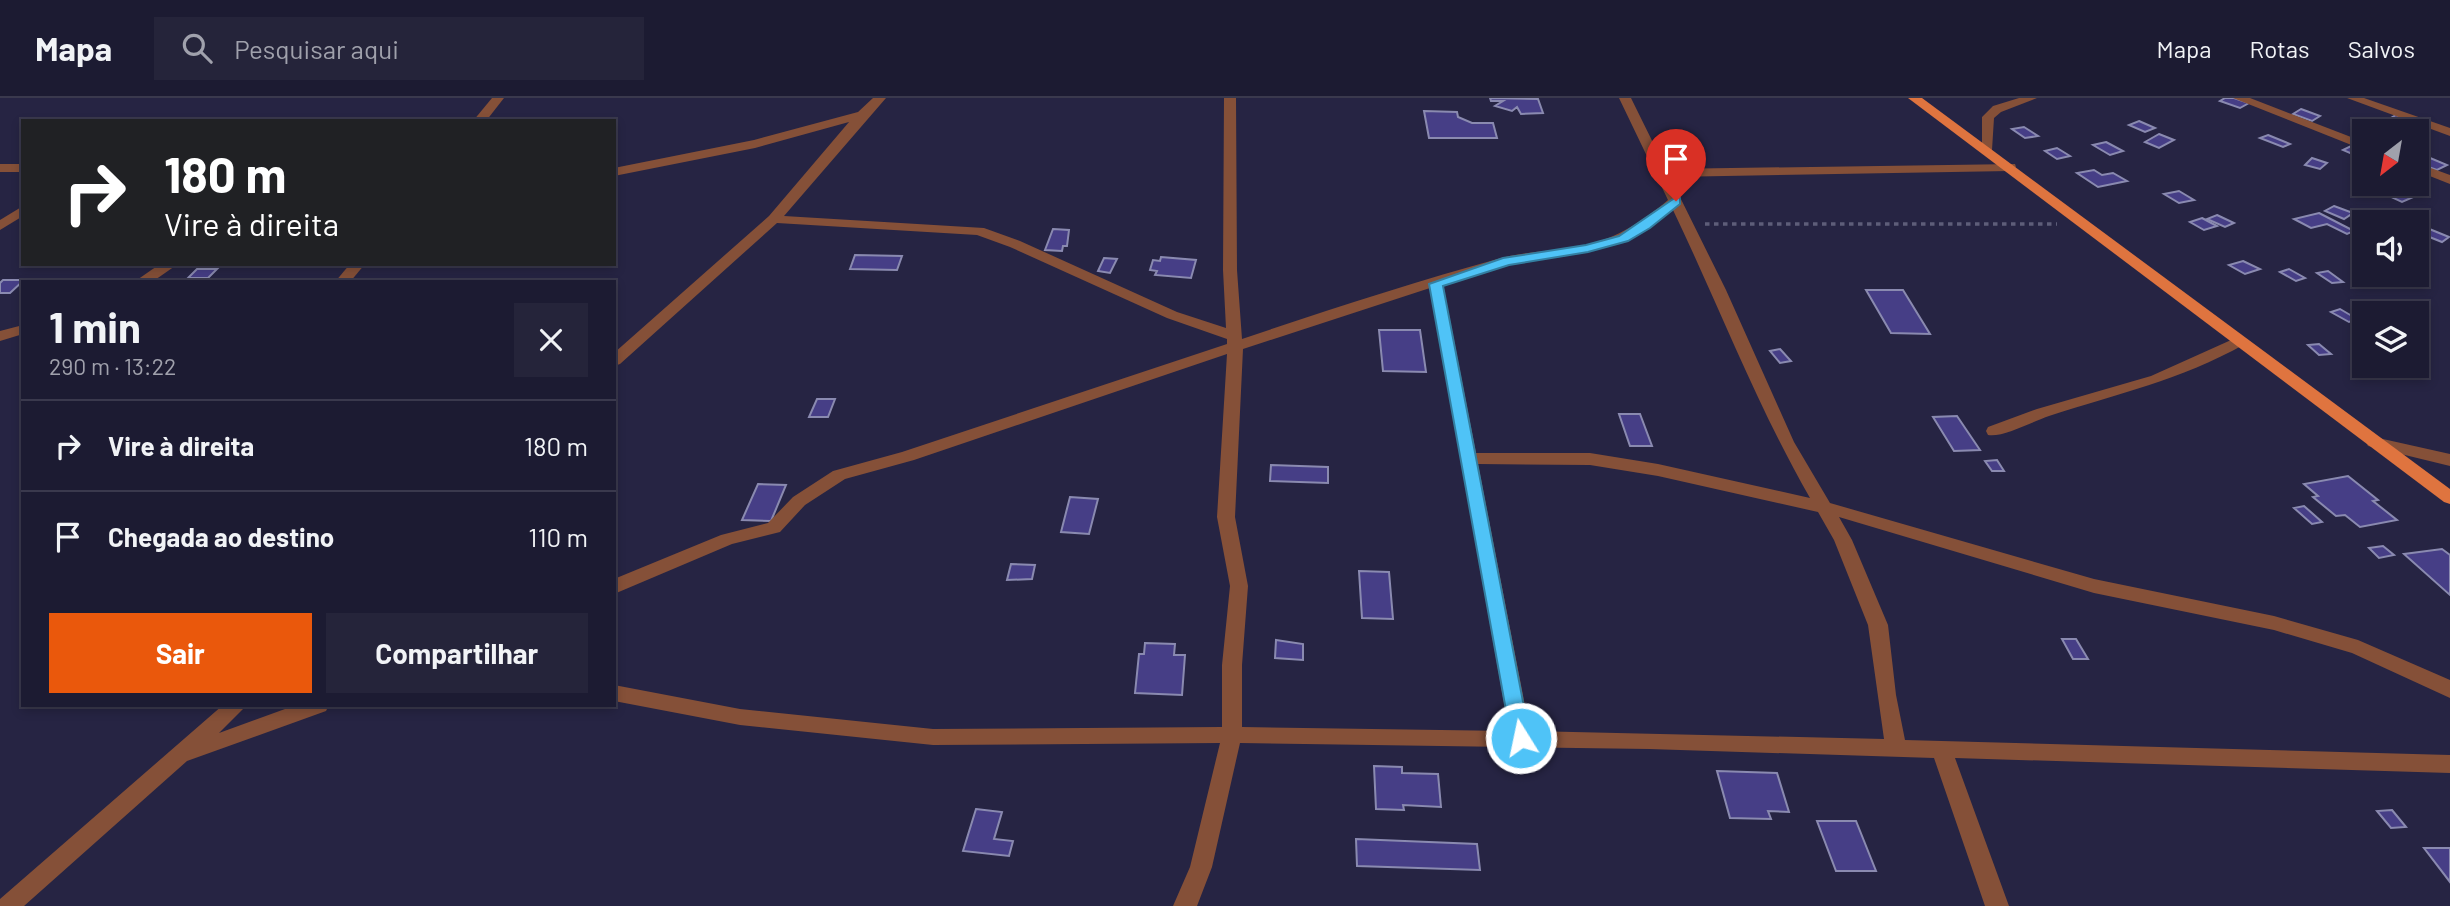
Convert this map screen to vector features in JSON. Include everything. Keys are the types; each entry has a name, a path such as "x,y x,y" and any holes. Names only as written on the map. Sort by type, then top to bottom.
{"main road":[{"path":"1914,98 2010,167 2450,498"}],"street":[{"path":"482,119 498,98"},
{"path":"616,359 774,219 862,115 880,98"},
{"path":"1185,906 1201,867 1232,735 1232,665 1239,586 1226,517 1235,342 1230,270 1230,98"},
{"path":"1625,98 1719,290 1786,442 1843,540 1878,625 1886,695 1896,747"},
{"path":"1986,150 1988,117 1997,109 2031,98"},
{"path":"2239,98 2352,141"},
{"path":"2353,98 2450,132"},
{"path":"616,172 755,144 862,115"},
{"path":"1661,173 2010,167"},
{"path":"0,168 21,168"},
{"path":"2429,172 2450,180"},
{"path":"616,586 727,539 774,527 799,501 839,475 908,456 1235,342 1383,297 1436,284 1507,261 1588,249 1623,239 1676,201"},
{"path":"0,226 21,211"},
{"path":"774,219 979,231 1015,244 1235,342"},
{"path":"144,280 168,266"},
{"path":"344,280 356,266"},
{"path":"1436,284 1521,738"},
{"path":"1994,431 2021,418 2130,388 2197,365 2240,341"},
{"path":"2374,442 2450,460"},
{"path":"1468,458 1590,459 1658,470 1824,507 2094,586 2274,623 2346,644 2436,681 2450,690"},
{"path":"616,693 740,718 933,737 1232,735 1521,738 2450,764"},
{"path":"8,906 235,707"},
{"path":"179,756 314,707"},
{"path":"1941,748 1997,906"}],"path":[{"path":"1687,226 1716,223 2086,224"}],"building":[{"path":"1490,98 1538,99 1543,113 1521,114 1517,107 1512,111 1495,106 1503,101 1491,101"},
{"path":"2225,98 2249,103 2240,108 2220,101"},
{"path":"2301,109 2320,116 2312,121 2293,114"},
{"path":"1424,111 1457,112 1458,117 1472,123 1493,123 1497,138 1429,138"},
{"path":"2396,115 2407,119 2389,119"},
{"path":"2139,121 2155,128 2145,132 2129,125"},
{"path":"2024,127 2038,136 2025,138 2012,129"},
{"path":"2159,134 2174,140 2159,148 2145,142"},
{"path":"2268,135 2290,144 2283,147 2260,138"},
{"path":"2106,142 2123,151 2110,155 2093,145"},
{"path":"2352,146 2352,154 2343,150"},
{"path":"2057,148 2070,156 2057,159 2045,151"},
{"path":"2312,158 2327,163 2320,169 2305,165"},
{"path":"2429,158 2447,165 2437,170 2429,167"},
{"path":"2094,170 2102,175 2113,173 2127,181 2098,187 2077,173"},
{"path":"2179,191 2194,200 2179,203 2164,194"},
{"path":"2389,196 2411,198 2402,202"},
{"path":"2334,206 2352,214 2344,219 2325,211"},
{"path":"2319,213 2352,232 2347,234 2327,224 2311,228 2294,219"},
{"path":"2217,215 2234,223 2225,227 2207,219"},
{"path":"2202,218 2217,226 2204,230 2190,222"},
{"path":"1053,229 1069,230 1067,246 1063,246 1062,251 1045,250"},
{"path":"2429,229 2449,237 2442,242 2429,237"},
{"path":"855,255 902,256 897,270 850,269"},
{"path":"1161,257 1196,260 1191,278 1155,275 1157,271 1150,270 1153,260 1160,261"},
{"path":"1104,258 1117,259 1110,273 1098,271"},
{"path":"2243,261 2260,269 2245,274 2229,265"},
{"path":"197,269 217,269 208,278 188,278"},
{"path":"2289,269 2305,278 2296,281 2280,272"},
{"path":"2328,271 2343,282 2332,283 2317,273"},
{"path":"3,280 21,280 10,293 0,293 0,283"},
{"path":"1866,290 1903,290 1930,334 1891,333"},
{"path":"2340,309 2352,316 2352,321 2349,322 2331,312"},
{"path":"1379,330 1420,330 1426,372 1383,371"},
{"path":"2319,344 2331,354 2319,355 2308,345"},
{"path":"1780,349 1791,361 1780,363 1770,351"},
{"path":"817,399 835,399 828,417 809,417"},
{"path":"1619,414 1640,414 1652,446 1630,446"},
{"path":"1957,416 1980,450 1954,451 1933,417"},
{"path":"1997,460 2004,471 1992,471 1985,461"},
{"path":"1271,465 1328,467 1328,483 1270,481"},
{"path":"2348,476 2378,500 2373,501 2397,520 2360,527 2345,515 2336,516 2313,497 2318,496 2304,484"},
{"path":"758,484 786,485 771,521 742,520"},
{"path":"1070,497 1098,499 1089,534 1061,532"},
{"path":"2304,506 2322,522 2312,524 2294,508"},
{"path":"2383,546 2394,555 2379,558 2369,548"},
{"path":"2442,549 2450,555 2450,595 2404,554"},
{"path":"1011,564 1035,565 1032,579 1007,580"},
{"path":"1359,571 1389,572 1393,619 1362,618"},
{"path":"2062,639 2076,639 2088,659 2073,659"},
{"path":"1276,640 1303,644 1303,660 1275,658"},
{"path":"1145,643 1175,644 1174,655 1185,655 1182,695 1135,693 1139,654 1144,654"},
{"path":"1374,766 1402,767 1402,773 1438,774 1441,807 1403,805 1404,810 1376,809"},
{"path":"1717,771 1777,773 1789,812 1768,811 1771,819 1730,818"},
{"path":"976,809 1002,812 994,839 1013,841 1009,856 963,851"},
{"path":"2392,810 2406,827 2391,828 2377,811"},
{"path":"1817,821 1856,821 1876,871 1836,871"},
{"path":"1356,839 1477,844 1480,870 1357,866"},
{"path":"2424,848 2450,848 2450,882"}],"route":[{"path":"1521,738 1436,284 1507,261 1588,249 1623,239 1676,201"}]}
